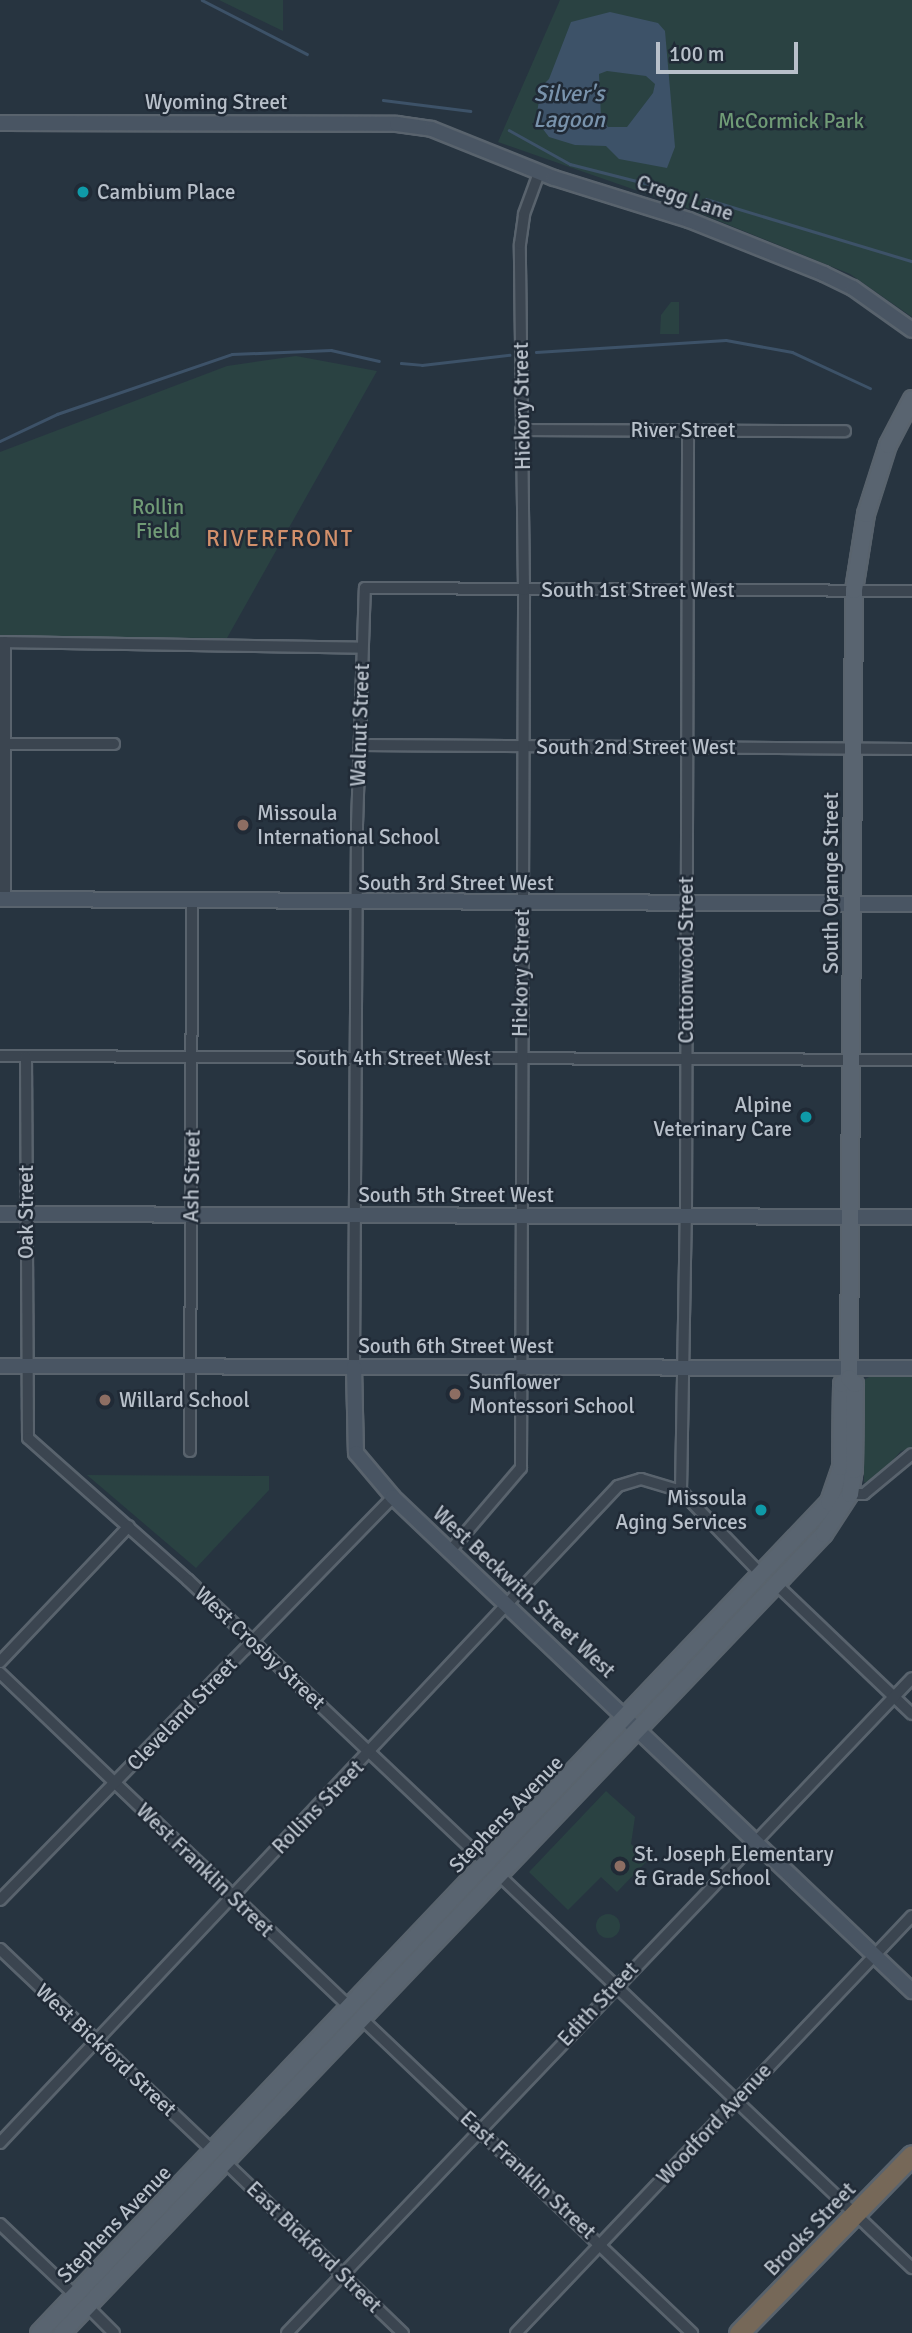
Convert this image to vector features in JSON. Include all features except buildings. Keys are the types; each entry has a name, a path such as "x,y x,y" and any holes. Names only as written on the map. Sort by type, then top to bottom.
{"highway":[{"name":"Brooks Street","path":"739,2333 912,2155"}],"main road":[{"name":"South Orange Street","path":"849,1373 854,590 866,514 888,445 912,398"},
{"path":"849,1373 855,1384 850,1494"},
{"name":"Stephens Avenue","path":"356,2013 500,1876 625,1747 632,1723 760,1573 829,1502 837,1484 842,1384 849,1373"},
{"name":"Stephens Avenue","path":"39,2333 81,2301 356,2013 487,1864 776,1584 824,1534 850,1494"},
{"name":"Stephens Avenue","path":"62,2333 81,2301"}],"street":[{"name":"Wyoming Street","path":"0,123 397,124 432,129"},
{"name":"Cregg Lane","path":"432,129 539,173 669,212 824,274 853,288 912,330"},
{"name":"Hickory Street","path":"450,1551 521,1468 524,590 521,284 522,226 539,173"},
{"name":"River Street","path":"521,430 845,431"},
{"name":"Cottonwood Street","path":"681,1491 686,1218 688,430"},
{"name":"South 1st Street West","path":"365,588 912,591"},
{"name":"Walnut Street","path":"355,1367 356,904 365,588"},
{"path":"3,899 2,642 362,648"},
{"path":"2,744 114,744"},
{"name":"South 2nd Street West","path":"360,745 912,749"},
{"name":"South 3rd Street West","path":"3,899 356,904 912,904"},
{"name":"Ash Street","path":"190,1451 192,900"},
{"name":"South 4th Street West","path":"0,1056 912,1060"},
{"name":"Oak Street","path":"26,1057 28,1437"},
{"name":"South 5th Street West","path":"0,1214 912,1217"},
{"name":"South 6th Street West","path":"0,1366 685,1367 849,1373 912,1368"},
{"name":"West Beckwith Street West","path":"355,1367 356,1452 393,1497 912,1991"},
{"name":"West Crosby Street","path":"28,1437 253,1641 487,1864"},
{"path":"850,1494 864,1494 912,1454"},
{"name":"Rollins Street","path":"0,2143 231,1896 372,1752 618,1486 641,1479 681,1491"},
{"path":"681,1491 760,1573"},
{"name":"Cleveland Street","path":"0,1900 393,1497"},
{"path":"0,1662 129,1526"},
{"path":"776,1584 912,1714"},
{"name":"West Franklin Street","path":"0,1673 356,2013"},
{"name":"Edith Street","path":"286,2333 481,2130 617,1983 912,1678"},
{"path":"500,1876 617,1983 912,2268"},
{"name":"Woodford Avenue","path":"516,2333 912,1916"},
{"name":"West Bickford Street","path":"0,1949 219,2156"},
{"name":"East Franklin Street","path":"356,2013 692,2333"},
{"name":"East Bickford Street","path":"219,2156 403,2333"},
{"path":"0,2224 114,2333"}],"green space":[{"path":"219,0 283,0 283,31"},
{"name":"McCormick Park","path":"560,0 912,0 912,317 850,274 687,208 498,142"},
{"path":"671,302 679,302 679,334 660,334 661,315"},
{"name":"Rollin Field","path":"296,356 377,371 227,638 0,637 0,452 227,366"},
{"path":"869,1377 912,1377 912,1448 901,1451 871,1484 864,1482 864,1380"},
{"path":"87,1475 269,1476 269,1490 196,1568"},
{"path":"830,1509 831,1516 696,1659 691,1655"},
{"path":"571,1786 574,1788 395,1974 483,1878"},
{"path":"606,1791 635,1817 631,1844 648,1860 617,1892 601,1877 568,1910 529,1872"},
{"path":"608,1914 619,1921 620,1926 613,1937 608,1938 597,1931 596,1926 603,1915"},
{"path":"316,2054 318,2057 125,2265 120,2260"}],"water":[{"name":"Silver's Lagoon","path":"610,12 658,23 665,31 675,147 667,168 619,159 606,146 575,145 549,137 536,120 541,87 549,79 571,22","holes":["607,71 646,76 655,84 653,93 627,127 608,127 601,117 599,74"]}],"waterway":[{"path":"202,0 307,54"},
{"path":"383,100 470,111"},
{"path":"509,130 570,164 684,193"},
{"path":"706,199 912,261"},
{"path":"536,352 726,340 792,352 870,388"},
{"path":"0,441 57,414 232,354 331,350 379,361"},
{"path":"401,363 422,365 509,355"}],"place":[{"name":"Cambium Place","path":"83,192"},
{"name":"Missoula International School","path":"243,825"},
{"name":"Alpine Veterinary Care","path":"806,1117"},
{"name":"Sunflower Montessori School","path":"455,1394"},
{"name":"Willard School","path":"105,1400"},
{"name":"Missoula Aging Services","path":"761,1510"},
{"name":"St. Joseph Elementary & Grade School","path":"620,1866"}],"district":[{"name":"RIVERFRONT","path":"280,539"}]}
